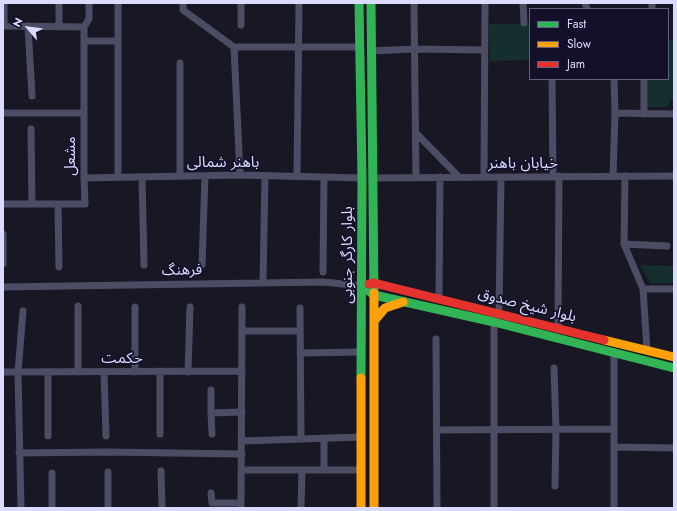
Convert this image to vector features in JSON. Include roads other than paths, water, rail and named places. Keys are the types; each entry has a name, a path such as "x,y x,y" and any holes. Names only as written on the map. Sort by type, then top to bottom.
{"main road":[{"name":"بلوار کارگر جنوبی","path":"359,3 362,161 361,508"},
{"name":"بلوار کارگر جنوبی","path":"371,3 374,283 374,508"},
{"path":"362,161 366,165 372,163"},
{"path":"362,178 372,178"},
{"path":"361,286 374,283"},
{"name":"بلوار شیخ صدوق","path":"374,283 674,357"},
{"path":"361,286 374,295"},
{"name":"بلوار شیخ صدوق","path":"374,295 494,322 674,368"},
{"path":"374,321 385,308 404,301"}],"street":[{"path":"4,3 4,26 84,27"},
{"path":"59,3 60,27"},
{"name":"مشعل","path":"3,204 85,204 84,27 89,19 89,3"},
{"path":"118,3 118,177"},
{"path":"182,3 183,10 234,47 360,47"},
{"path":"241,3 241,25"},
{"path":"297,177 299,3"},
{"path":"414,3 416,178"},
{"path":"484,177 485,3"},
{"path":"523,3 524,23"},
{"path":"28,26 32,96"},
{"path":"84,41 118,41"},
{"path":"234,47 240,175"},
{"path":"371,51 414,49 484,50"},
{"path":"180,63 180,176"},
{"path":"552,80 556,176 558,328"},
{"path":"613,176 615,113 614,80"},
{"path":"644,80 644,114"},
{"path":"3,114 84,113"},
{"path":"615,113 674,114"},
{"path":"32,130 32,204"},
{"path":"416,133 459,177"},
{"name":"باهنر شمالی","path":"84,178 240,175 362,178"},
{"path":"202,265 205,176"},
{"path":"264,283 265,176"},
{"path":"625,176 624,244 643,289 647,350"},
{"name":"خیابان باهنر","path":"372,178 674,176"},
{"path":"142,177 144,265"},
{"path":"323,272 324,177"},
{"path":"439,298 440,177"},
{"path":"499,313 502,177"},
{"path":"58,204 59,267"},
{"path":"3,234 4,264"},
{"path":"624,244 667,246"},
{"name":"فرهنگ","path":"3,287 324,282 361,286"},
{"path":"643,289 674,289"},
{"path":"78,306 78,372"},
{"path":"188,372 190,307"},
{"path":"211,493 212,505 241,506 242,307"},
{"path":"135,308 135,372"},
{"path":"300,308 301,439"},
{"path":"21,508 18,372 23,311"},
{"path":"494,322 494,508"},
{"path":"242,331 300,332"},
{"path":"436,339 437,508"},
{"path":"300,353 361,352"},
{"path":"614,352 614,508"},
{"path":"554,368 556,430 555,486"},
{"name":"حکمت","path":"3,372 242,371"},
{"path":"48,372 48,436"},
{"path":"104,372 106,436"},
{"path":"160,372 160,434"},
{"path":"211,390 212,434"},
{"path":"211,413 242,412"},
{"path":"437,430 614,429"},
{"path":"242,441 361,437"},
{"path":"324,438 324,470"},
{"path":"614,447 674,448"},
{"path":"19,453 115,452 242,454"},
{"path":"242,470 361,470"},
{"path":"301,508 302,470"},
{"path":"161,471 162,508"},
{"path":"108,472 108,508"},
{"path":"52,473 52,508"}]}
